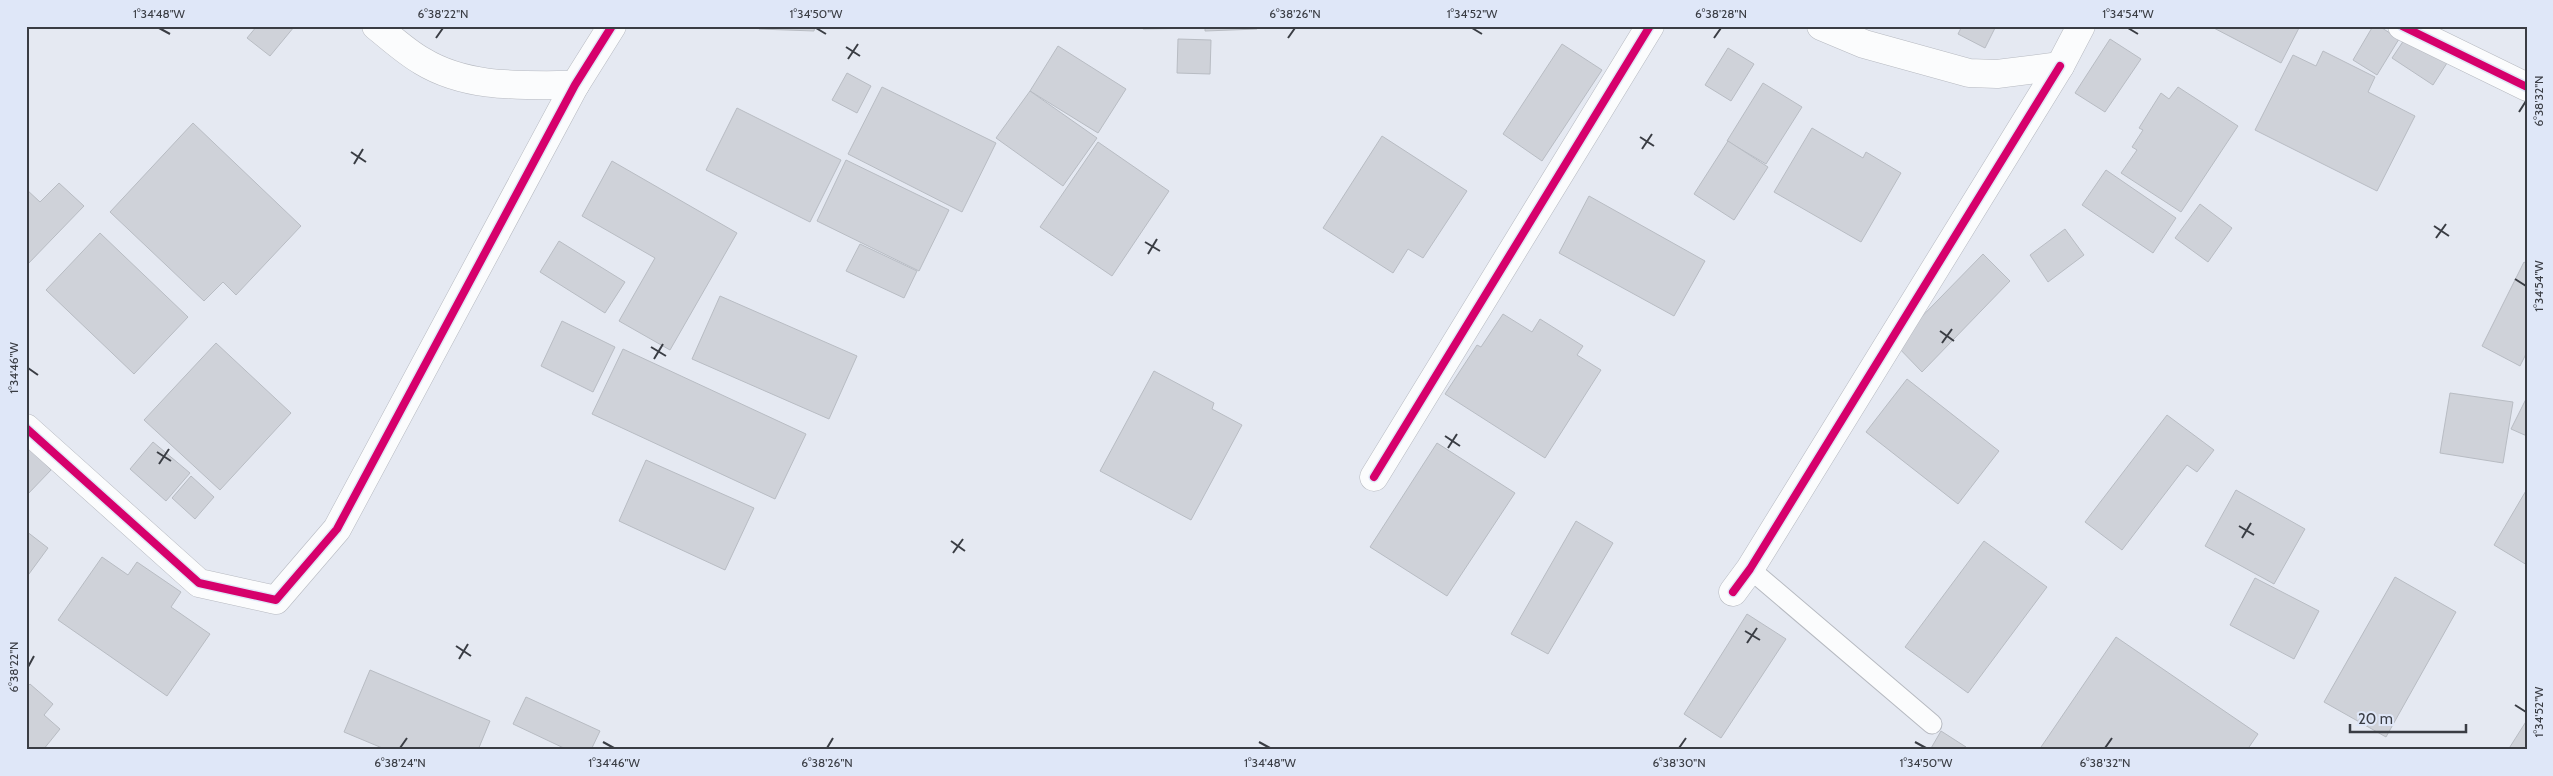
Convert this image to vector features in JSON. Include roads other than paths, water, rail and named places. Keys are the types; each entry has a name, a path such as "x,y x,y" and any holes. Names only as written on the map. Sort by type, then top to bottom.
{"street":[{"path":"376,26 422,62 465,79 496,84 575,85"},
{"path":"26,428 199,583 276,600 337,529 575,85 612,26"},
{"path":"1374,477 1650,26"},
{"path":"1821,26 1864,44 1969,74 1997,74 2060,66"},
{"path":"1733,592 1750,569 2060,66 2081,26"},
{"path":"2402,26 2527,87"}],"lane":[{"path":"1750,569 1932,724"}]}
